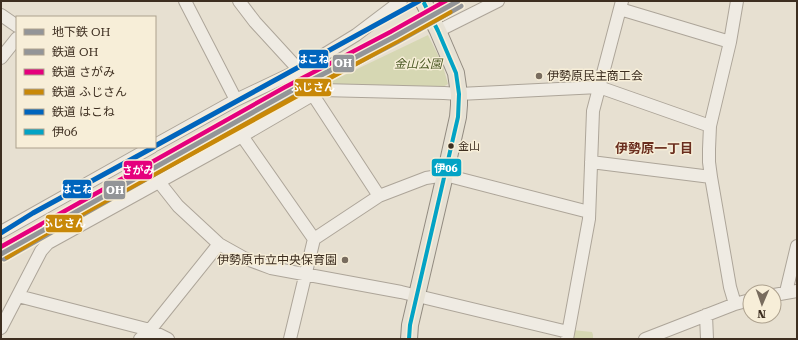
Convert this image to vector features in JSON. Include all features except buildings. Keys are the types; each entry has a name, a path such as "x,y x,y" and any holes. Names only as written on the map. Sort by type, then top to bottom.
{"main road":[{"path":"409,339 410,325 446,176 458,116 459,94 456,73 449,54 423,1"}],"street":[{"path":"185,1 236,100"},
{"path":"239,1 255,22 299,70"},
{"path":"156,144 236,100 299,70 356,36 401,1"},
{"path":"438,31 498,1"},
{"path":"736,304 730,287 711,177 709,149 710,126 730,42 737,1"},
{"path":"159,182 178,206 219,244 244,258 271,268 401,292 568,336 589,219 593,111 621,5 730,42"},
{"path":"1,15 16,25"},
{"path":"1,58 16,39"},
{"path":"1,328 41,251 48,243 242,136 321,90 444,92 459,94 599,87 710,126"},
{"path":"312,95 379,196"},
{"path":"242,136 314,239"},
{"path":"1,232 132,152 148,148"},
{"path":"591,162 711,177"},
{"path":"290,339 314,239 379,196 426,178 446,176 589,212"},
{"path":"140,339 150,330 219,244"},
{"path":"786,293 797,246"},
{"path":"18,296 150,330 168,339"},
{"path":"646,339 742,302"},
{"path":"706,315 707,339"}],"green space":[{"name":"金山公園","path":"428,35 442,63 448,84 443,87 331,85 330,82"},
{"path":"572,330 592,332 593,339 570,339"}],"metro line":[{"name":"OH","path":"1,254 289,92 394,37 458,1"}],"rail line":[{"name":"はこね","path":"156,145 419,1"},
{"name":"さがみ","path":"1,247 286,87 391,32 446,1"},
{"name":"OH","path":"4,259 292,97 397,42 461,6"},
{"name":"ふじさん","path":"7,257 45,234 450,12"},
{"name":"はこね","path":"1,233 33,213 152,148"}],"transit line":[{"name":"伊06","path":"409,339 410,325 458,117 459,94 456,73 423,1"}],"place":[{"name":"伊勢原民主商工会","path":"539,76"},
{"name":"金山","path":"451,146"},
{"name":"伊勢原市立中央保育園","path":"345,260"}],"district":[{"name":"伊勢原一丁目","path":"654,148"}]}
